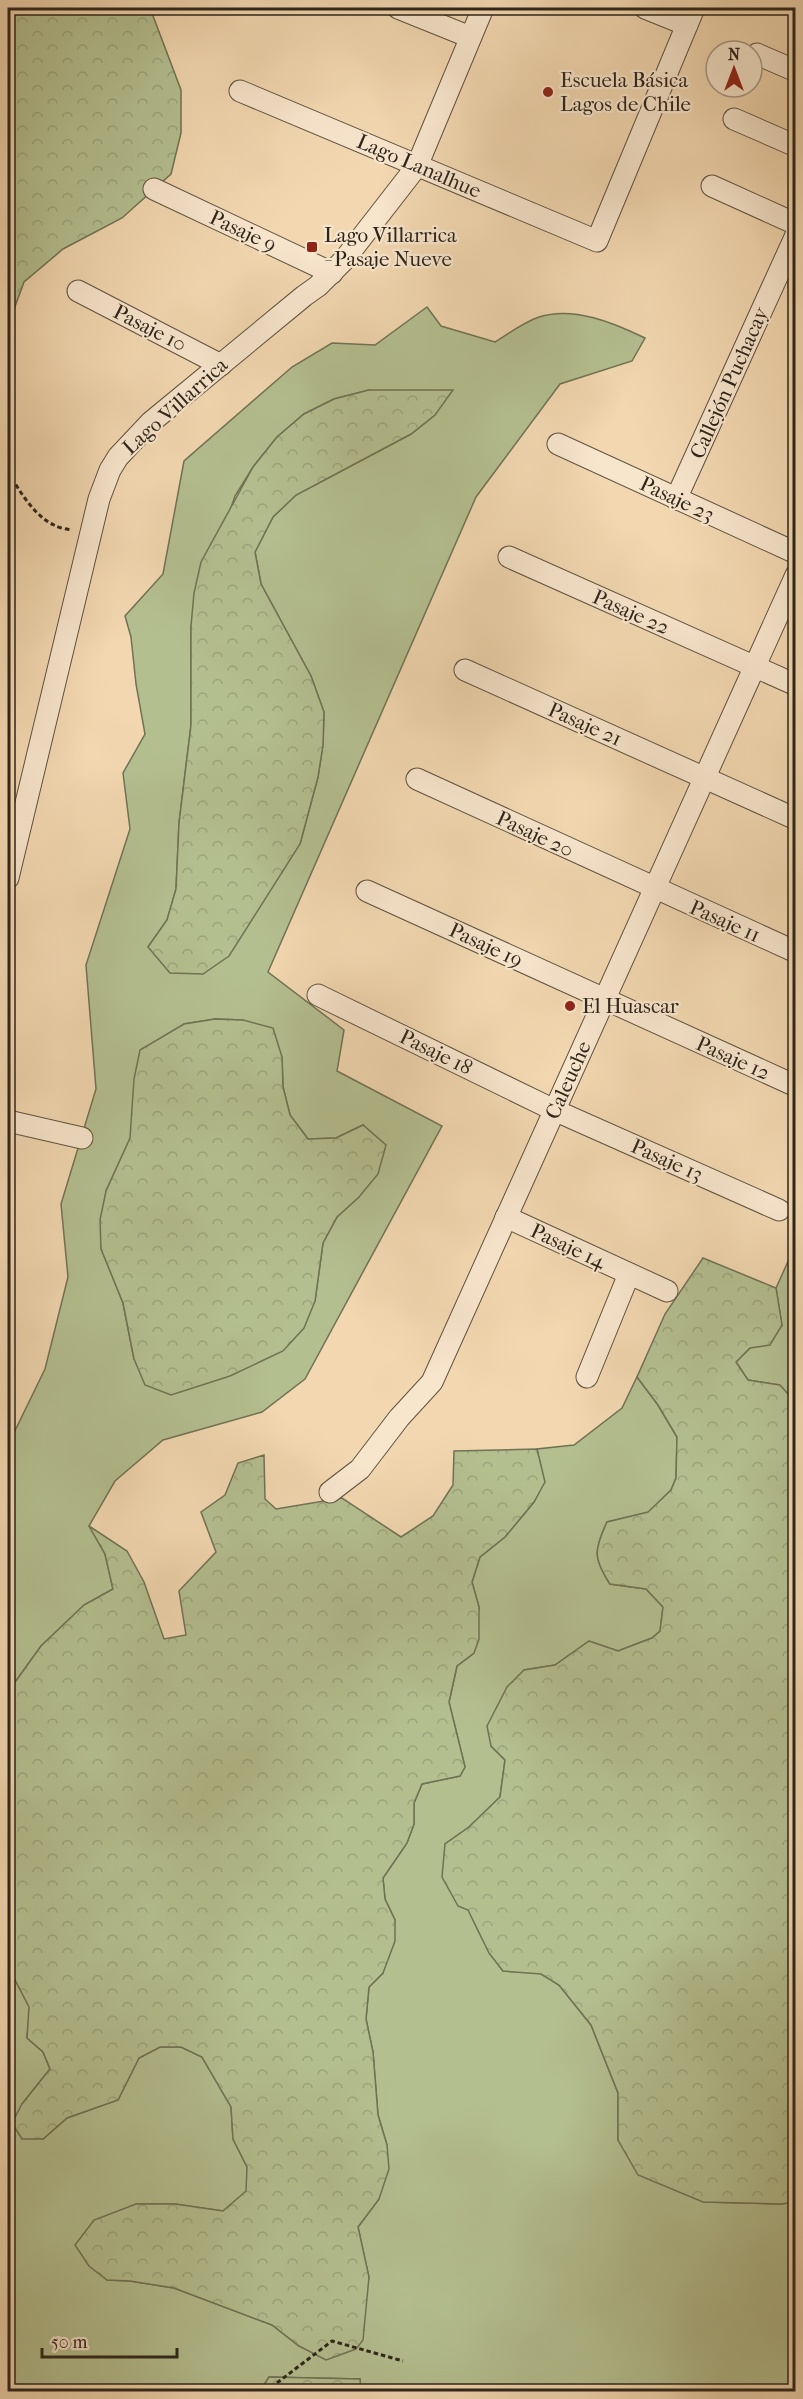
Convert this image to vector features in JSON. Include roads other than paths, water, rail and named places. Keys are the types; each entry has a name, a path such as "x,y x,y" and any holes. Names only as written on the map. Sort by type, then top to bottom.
{"street":[{"path":"398,8 471,37"},
{"name":"Lago Villarrica","path":"8,878 103,486 118,457 151,422 332,273 417,166 483,8"},
{"path":"645,8 691,16"},
{"name":"Lago Lanalhue","path":"240,90 597,241 691,16"},
{"path":"764,57 795,71"},
{"path":"734,119 795,146"},
{"path":"712,186 795,234"},
{"name":"Pasaje 9","path":"153,189 332,273"},
{"name":"Callejón Puchacay","path":"676,499 795,234"},
{"name":"Pasaje 10","path":"78,291 221,365"},
{"name":"Pasaje 23","path":"558,444 795,553"},
{"name":"Pasaje 22","path":"509,557 754,667"},
{"name":"Caleuche","path":"330,1492 360,1469 399,1418 432,1382 795,575"},
{"path":"754,667 795,685"},
{"name":"Pasaje 21","path":"465,670 704,779"},
{"name":"Pasaje 20","path":"417,779 654,889"},
{"path":"704,779 795,819"},
{"name":"Pasaje 11","path":"654,889 795,952"},
{"name":"Pasaje 19","path":"367,891 604,1000"},
{"name":"Pasaje 18","path":"318,995 554,1110"},
{"name":"Pasaje 12","path":"604,1000 795,1086"},
{"name":"Pasaje 13","path":"554,1110 779,1210"},
{"path":"8,1120 82,1138"},
{"name":"Pasaje 14","path":"506,1218 667,1291"},
{"name":"Pasaje 14","path":"587,1377 629,1274"}],"place":[{"name":"Escuela Básica Lagos de Chile","path":"548,92"},
{"name":"Lago Villarrica - Pasaje Nueve","path":"312,247"},
{"name":"El Huascar","path":"570,1006"}]}
